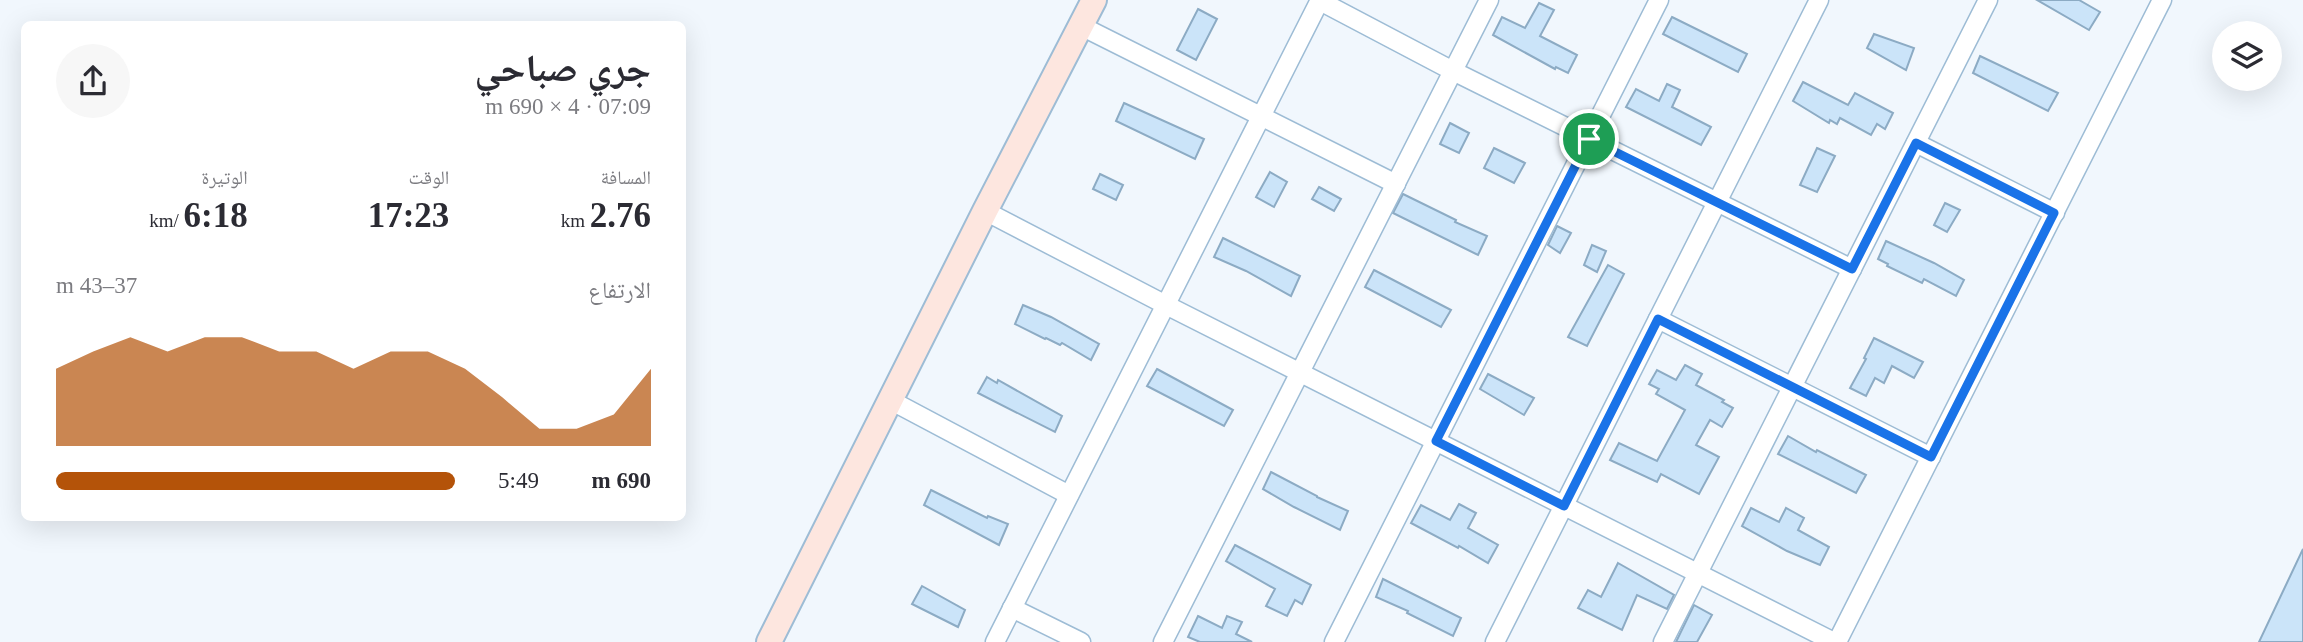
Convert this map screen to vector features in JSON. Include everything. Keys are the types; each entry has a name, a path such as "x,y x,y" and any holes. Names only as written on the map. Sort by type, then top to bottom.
{"street":[{"path":"771,641 985,211 1094,0"},
{"path":"995,642 1320,0 1453,71 1852,269"},
{"path":"1163,642 1489,0"},
{"path":"1334,642 1659,0"},
{"path":"1495,642 1819,0"},
{"path":"1663,642 1989,0"},
{"path":"985,211 1835,642 2162,0"},
{"path":"1081,26 1395,184"},
{"path":"1916,143 2054,213"},
{"path":"1658,319 1931,457"},
{"path":"890,400 1069,495"},
{"path":"1012,608 1081,642"}],"building":[{"path":"2037,0 2079,0 2100,12 2089,30"},
{"path":"1539,3 1554,10 1540,36 1577,55 1568,73 1556,67 1555,69 1493,35 1502,17 1525,28"},
{"path":"1198,9 1217,19 1196,60 1177,50"},
{"path":"1672,17 1747,54 1738,72 1663,34"},
{"path":"1874,34 1914,48 1906,70 1867,48"},
{"path":"1980,56 2058,93 2048,111 1973,73"},
{"path":"1803,82 1848,105 1855,93 1893,113 1885,129 1877,124 1871,135 1840,118 1837,124 1830,120 1829,123 1793,101"},
{"path":"1667,84 1680,90 1672,107 1711,127 1701,145 1626,107 1636,89 1659,101"},
{"path":"1124,103 1204,139 1195,159 1116,121"},
{"path":"1450,123 1469,133 1459,153 1440,144"},
{"path":"1494,148 1525,163 1514,183 1484,168"},
{"path":"1817,148 1835,156 1817,192 1800,185"},
{"path":"1270,172 1287,182 1274,207 1256,197"},
{"path":"1100,174 1123,185 1116,200 1093,189"},
{"path":"1319,187 1341,199 1334,211 1312,199"},
{"path":"1403,194 1487,236 1478,255 1393,213"},
{"path":"1945,203 1960,210 1947,232 1934,225"},
{"path":"1557,226 1571,233 1560,253 1548,245"},
{"path":"1223,238 1300,276 1291,296 1214,257"},
{"path":"1886,241 1964,280 1956,296 1924,279 1922,283 1878,259"},
{"path":"1592,245 1606,251 1597,272 1584,265"},
{"path":"1608,265 1624,274 1587,346 1568,337"},
{"path":"1374,270 1451,310 1441,327 1365,287"},
{"path":"1023,305 1051,317 1099,344 1091,360 1062,343 1060,345 1045,339 1015,324"},
{"path":"1874,338 1923,362 1914,378 1892,366 1884,383 1875,378 1866,396 1850,388"},
{"path":"1685,365 1702,374 1696,385 1733,408 1722,427 1710,420 1696,445 1719,457 1699,494 1661,474 1657,482 1610,460 1619,443 1657,461 1685,410 1656,394 1659,389 1649,384 1657,370 1676,380"},
{"path":"1157,369 1233,410 1224,426 1147,386"},
{"path":"1488,374 1534,398 1524,415 1480,389"},
{"path":"987,377 997,383 998,380 1062,416 1055,432 978,393"},
{"path":"1788,436 1866,475 1856,493 1778,454"},
{"path":"1271,472 1348,511 1340,530 1263,489"},
{"path":"931,490 987,518 988,516 1008,524 999,545 924,505"},
{"path":"1459,504 1476,513 1468,528 1498,545 1488,563 1411,523 1421,505 1450,520"},
{"path":"1751,508 1779,522 1786,508 1804,518 1798,530 1829,547 1820,565 1787,551 1742,526"},
{"path":"1235,545 1311,585 1302,604 1295,600 1287,616 1266,606 1275,589 1226,561"},
{"path":"2303,549 2303,642 2259,642"},
{"path":"1618,563 1674,595 1667,609 1637,595 1622,630 1578,608 1588,590 1601,597"},
{"path":"1383,579 1461,618 1453,636 1376,597"},
{"path":"922,586 965,610 958,627 912,604"},
{"path":"1694,605 1712,615 1697,642 1676,642"},
{"path":"1198,616 1222,628 1227,616 1242,622 1236,634 1252,642 1200,642 1188,637"}],"route":[{"path":"1589,139 1852,269 1916,143 2054,213 1931,457 1658,319 1564,506 1436,441 1589,139"}]}
